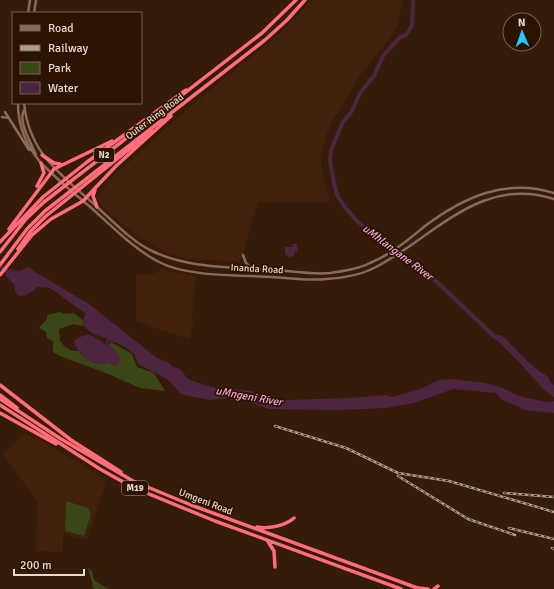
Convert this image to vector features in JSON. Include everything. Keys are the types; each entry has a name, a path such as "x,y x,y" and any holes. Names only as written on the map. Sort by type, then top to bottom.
{"highway":[{"name":"Outer Ring Road","path":"0,252 10,237 26,219 54,194 262,33 296,0"},
{"name":"Outer Ring Road","path":"0,265 20,244 35,220 54,203 277,30 305,0"},
{"path":"0,241 42,197 122,136 202,79"},
{"path":"20,244 51,220 83,201 187,101"},
{"path":"0,275 20,244 46,216 167,119"},
{"path":"6,234 50,172 65,162 122,136"},
{"path":"42,155 54,163 65,162"},
{"path":"29,201 43,176 44,170 41,164"},
{"path":"97,207 93,200 93,193 99,184"},
{"path":"0,385 37,415 92,454 138,483"},
{"path":"0,395 37,424"},
{"name":"Umgeni Road","path":"0,399 37,424 99,462 138,483 248,526 418,589 428,589"},
{"name":"Umgeni Road","path":"0,405 63,446 132,487 163,501 402,589"},
{"path":"0,413 51,442 63,446"},
{"path":"248,526 268,528 288,522 294,518"},
{"path":"266,539 274,551 274,567"},
{"path":"434,589 438,586"}],"main road":[{"path":"28,12 30,0"},
{"path":"34,12 36,0"},
{"name":"Inanda Road","path":"18,104 18,117 22,134 41,164 133,244 158,262 188,271 325,279 362,273 389,259 466,208 487,199 519,193 554,199"},
{"path":"19,104 25,109"},
{"path":"24,104 32,137 42,155 54,169 81,193 93,200"},
{"path":"25,109 22,114 25,129 36,158"},
{"path":"5,112 27,147 36,158"},
{"path":"2,117 9,118"},
{"name":"Inanda Road","path":"97,207 135,240 163,256 184,262 330,273 358,268 386,255 459,204 487,192 519,187 554,193"},
{"path":"243,255 246,263 251,268"}],"shaded area":[{"path":"310,0 403,0 398,24 394,33 358,78 330,125 323,145 321,165 330,202 258,202 240,262 187,259 169,254 139,237 101,207 96,198 111,178 187,109 271,41 298,16"},
{"path":"162,269 196,276 192,316 194,319 190,340 136,321 136,274 153,274"},
{"path":"24,433 33,438 36,437 107,480 87,540 63,534 63,552 36,551 37,502 3,454"}],"green space":[{"path":"59,312 66,314 74,313 84,321 82,326 74,324 59,329 60,341 65,347 73,351 78,351 85,358 108,362 114,365 121,358 108,345 111,342 132,354 137,367 154,373 165,391 140,388 53,352 53,341 47,338 46,332 39,328 47,319 47,315"},
{"path":"66,501 88,508 91,514 84,536 65,531"},
{"path":"88,568 92,571 94,580 108,589 94,589"}],"water":[{"path":"293,244 297,244 298,251 295,252 294,256 289,257 285,254 285,247 292,247"},
{"path":"30,267 32,270 89,304 157,358 168,362 173,367 180,369 188,379 215,388 252,391 272,401 283,402 286,400 351,398 386,395 392,397 420,389 439,380 452,379 485,383 500,387 522,397 547,402 554,401 554,413 525,410 501,399 496,393 453,389 414,403 386,408 336,410 268,409 242,399 229,398 210,400 184,395 180,393 167,379 138,364 134,354 117,343 109,341 107,345 112,346 121,358 118,366 108,362 98,364 82,355 78,351 74,341 87,335 93,336 105,344 107,339 92,333 83,326 85,313 50,288 38,287 27,295 18,296 15,291 15,285 5,275 10,269 19,271"},
{"path":"492,335 501,335 530,364 549,377 550,382 554,385 554,397 544,390"}],"waterway":[{"name":"uMhlangane River","path":"413,0 412,25 407,34 399,38 383,56 374,76 360,93 352,111 343,122 331,150 330,161 334,183 337,195 344,206 358,222 436,281 496,338"},
{"name":"uMngeni River","path":"0,267 12,274"}],"railway":[{"path":"275,426 346,448 398,473 449,481 554,512"},
{"path":"398,476 468,519 515,535"},
{"path":"504,493 554,497"},
{"path":"509,528 554,539"}]}
